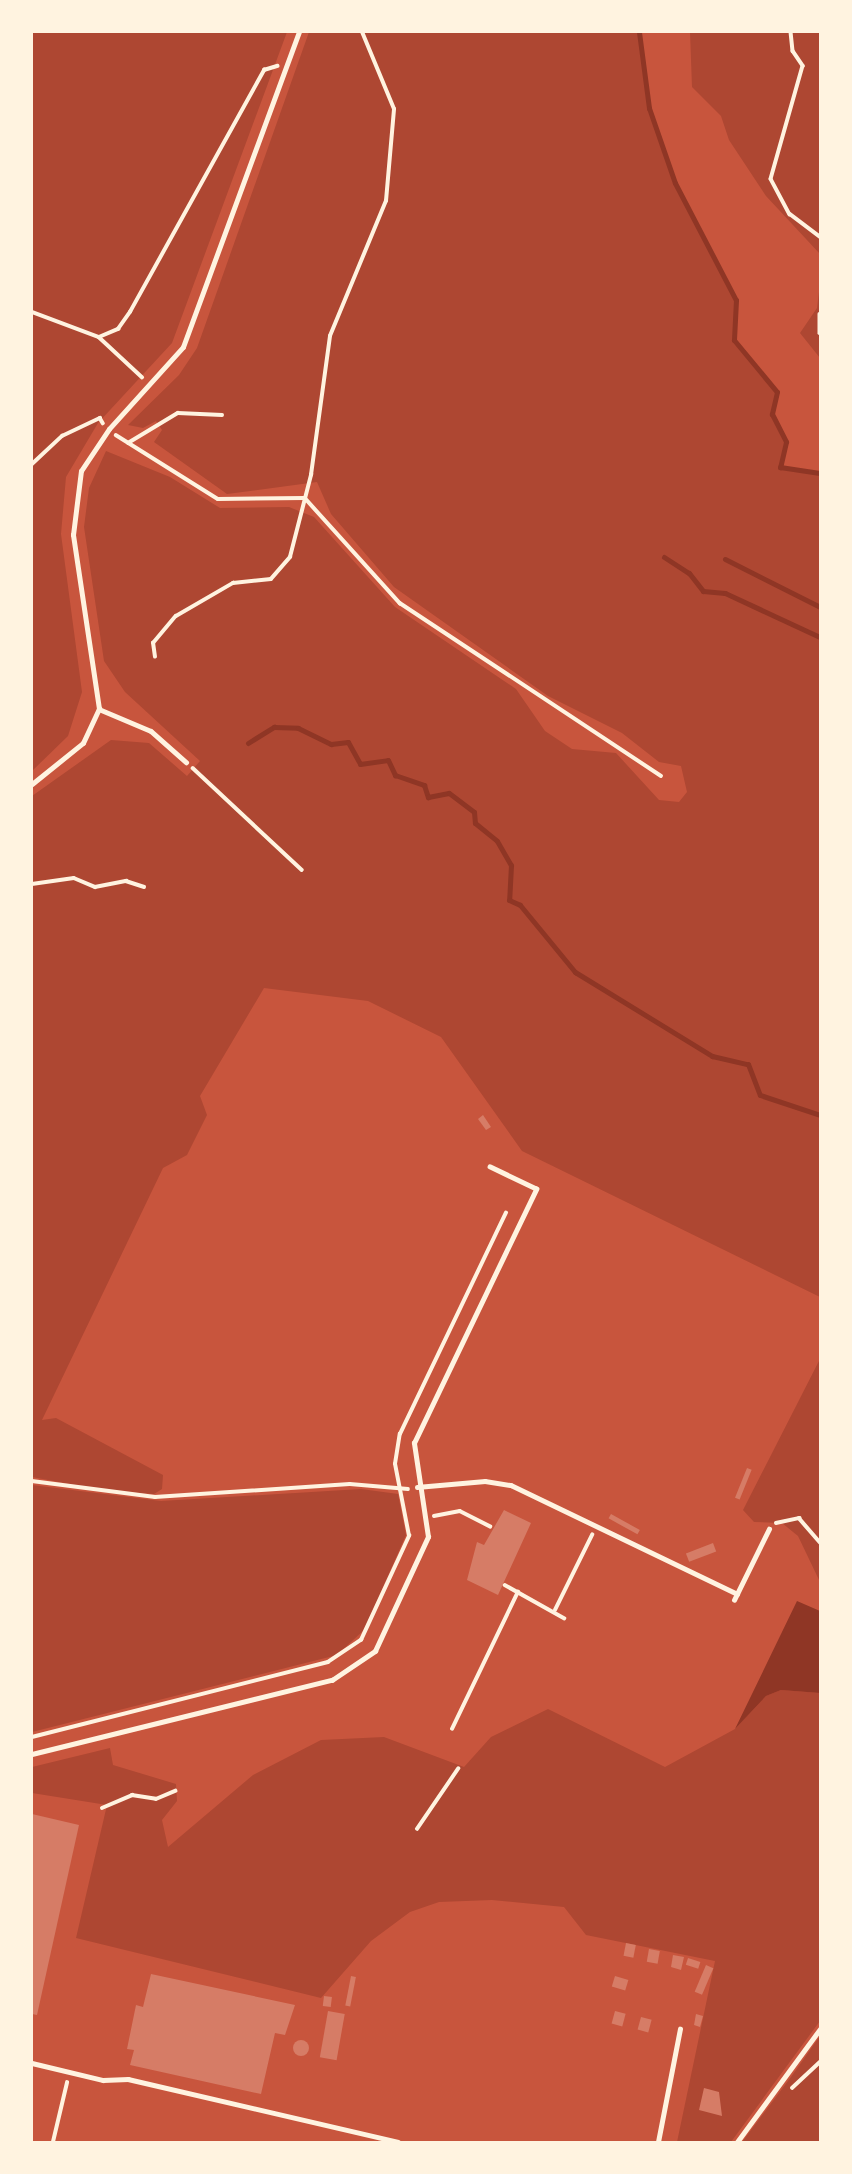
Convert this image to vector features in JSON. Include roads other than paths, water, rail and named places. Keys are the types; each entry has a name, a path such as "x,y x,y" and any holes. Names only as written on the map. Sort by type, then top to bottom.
{"lane":[{"path":"32,784 83,743 99,709 73,511 81,471 109,429 183,347 299,32"},
{"path":"99,709 150,731 186,762"},
{"path":"32,1754 355,1670 380,1644 421,1559 428,1528 417,1488 414,1443 536,1189 489,1167"},
{"path":"417,1488 498,1481 735,1597 769,1528"},
{"path":"658,2143 681,2029"},
{"path":"737,2143 821,2029"},
{"path":"32,2063 69,2071 128,2078 398,2143"}],"waterway":[{"path":"639,32 649,108 675,183 736,300 734,340 777,392 772,414 786,442 780,467 820,473"},
{"path":"664,557 689,573 703,591 725,593 820,637"},
{"path":"725,559 820,607"},
{"path":"248,743 274,727 298,728 331,744 348,742 360,764 388,760 395,775 424,785 428,797 449,793 474,812 475,823 497,841 511,865 509,900 520,905 575,972 712,1056 748,1064 760,1095 820,1115"}]}
